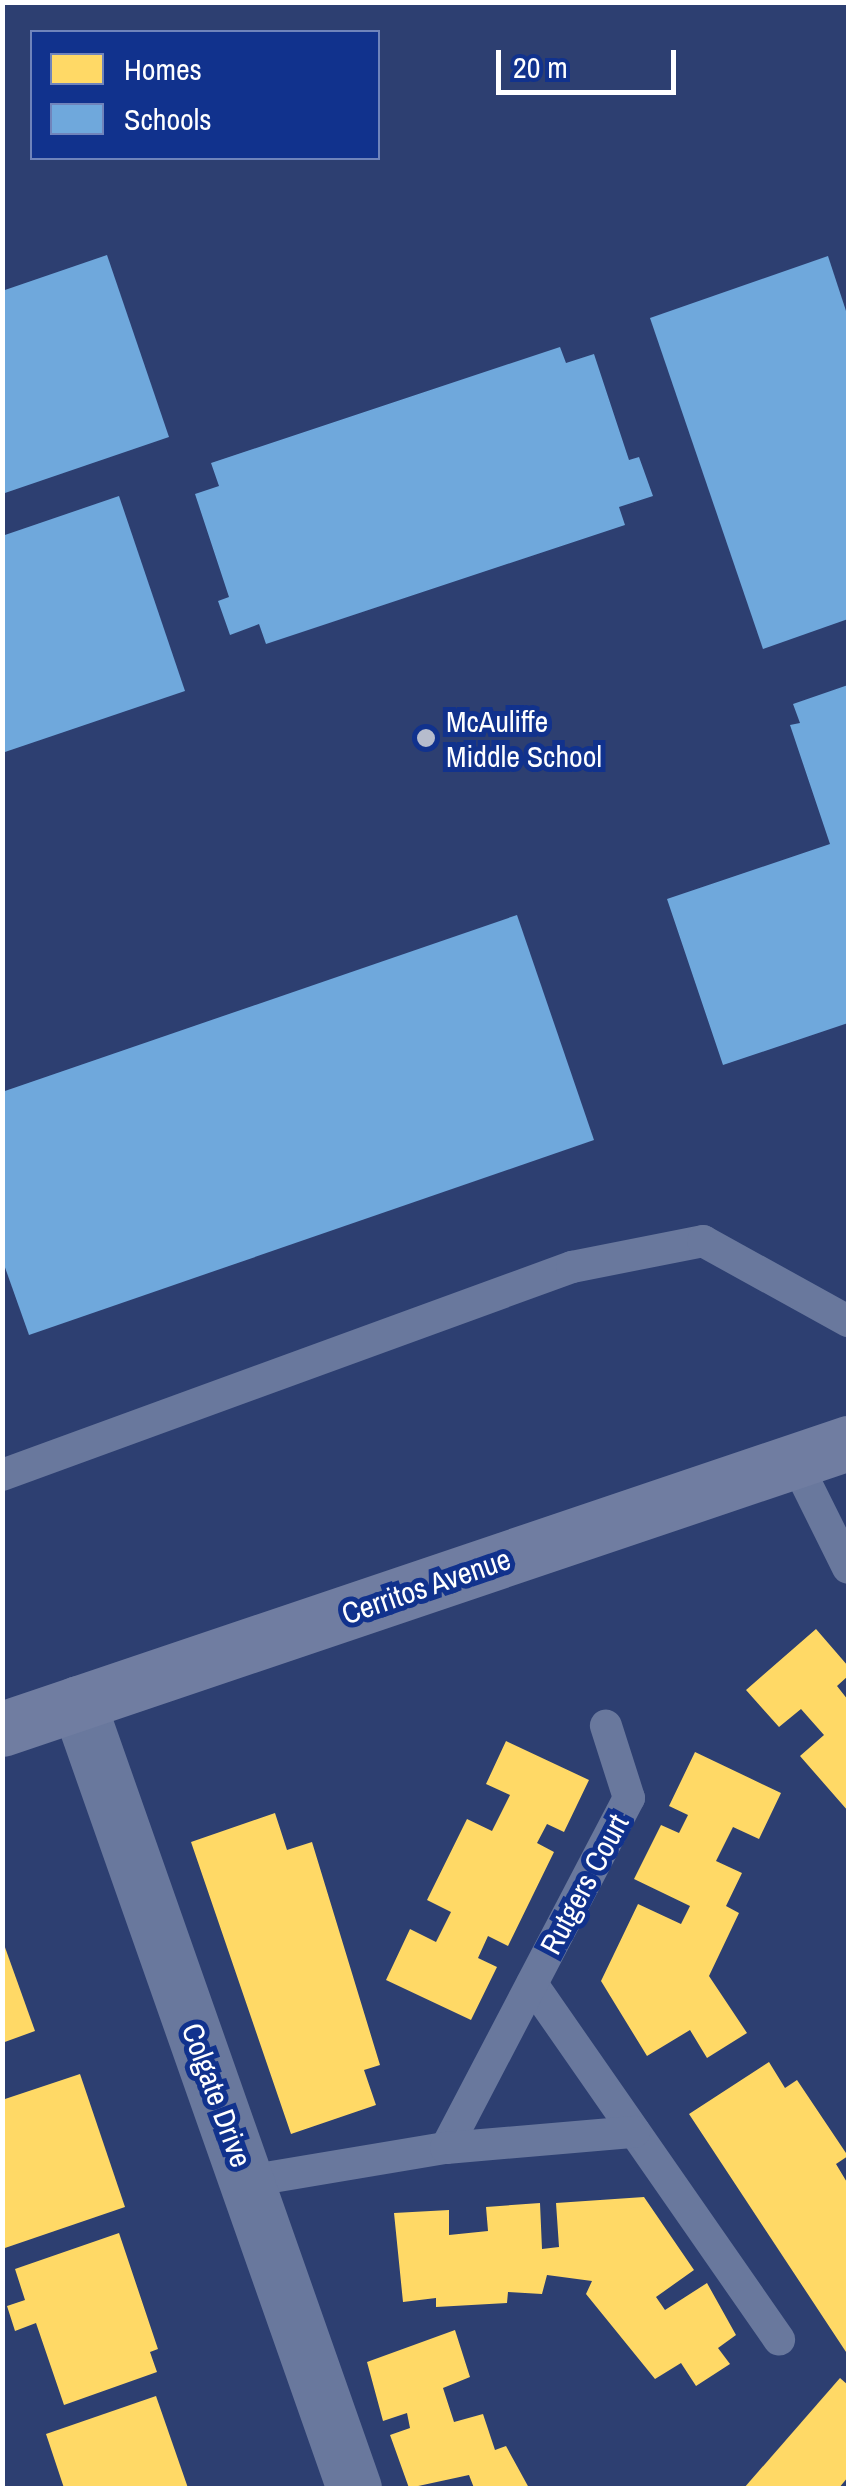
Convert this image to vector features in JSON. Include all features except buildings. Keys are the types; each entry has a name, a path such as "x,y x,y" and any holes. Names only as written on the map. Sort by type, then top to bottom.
{"main road":[{"name":"Cerritos Avenue","path":"2,1729 848,1442"}],"street":[{"name":"Colgate Drive","path":"78,1704 354,2488"}],"lane":[{"path":"2,1474 572,1267 703,1241 848,1320"},
{"path":"795,1460 848,1568"},
{"name":"Rutgers Court","path":"446,2148 629,1798 606,1726"},
{"name":"Rutgers Court","path":"532,1984 779,2340"},
{"path":"248,2181 446,2148 634,2132"}],"place":[{"name":"McAuliffe Middle School","path":"426,738"}]}
